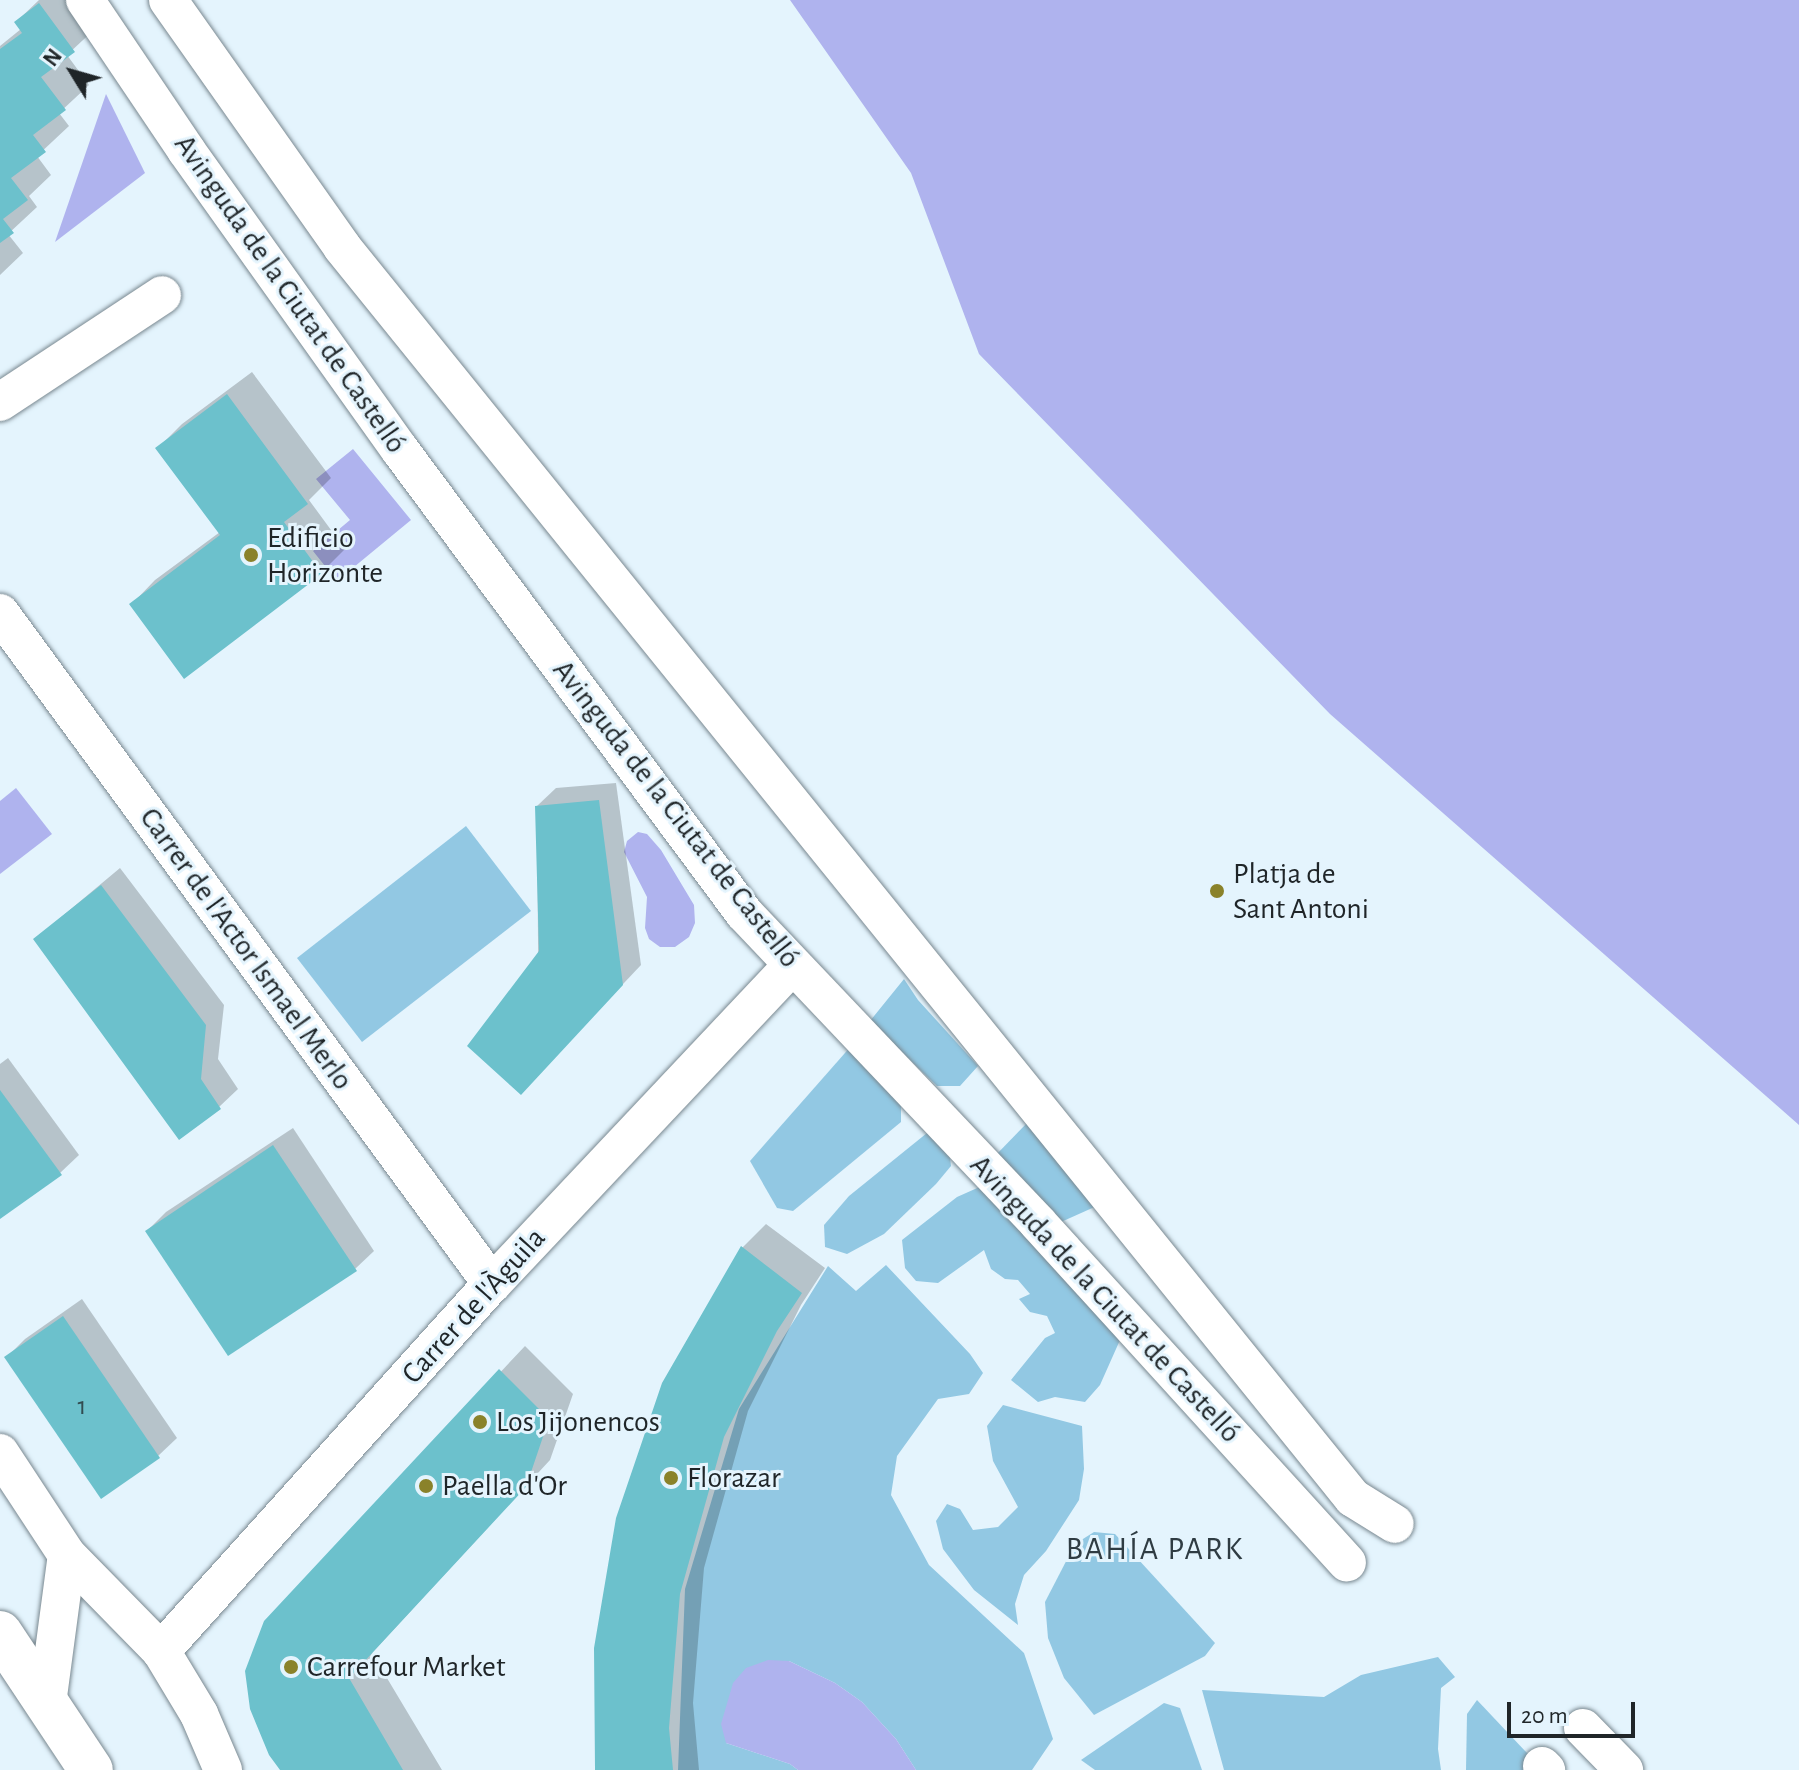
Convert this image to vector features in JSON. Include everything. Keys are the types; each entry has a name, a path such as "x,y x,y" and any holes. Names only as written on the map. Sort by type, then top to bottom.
{"street":[{"name":"Avinguda de la Ciutat de Castelló","path":"85,0 186,150 400,450 744,913 1048,1235 1347,1563"},
{"name":"Avinguda de la Ciutat de Castelló","path":"168,0 352,260 1353,1498 1395,1524"},
{"path":"0,402 162,295"},
{"name":"Carrer de l'Actor Ismael Merlo","path":"0,613 492,1284"},
{"name":"Carrer de l'Àguila","path":"161,1651 492,1284 792,966"},
{"path":"0,1453 67,1555 161,1651 199,1714 223,1770"},
{"path":"47,1704 67,1555"},
{"path":"0,1633 47,1704 83,1767"},
{"path":"1583,1728 1624,1770"}],"shaded area":[{"path":"790,0 1799,0 1799,1125 1330,714 979,354 911,173"},
{"path":"106,94 145,173 55,242"},
{"path":"353,449 411,520 337,581 313,551 350,520 316,479"},
{"path":"16,788 52,834 0,874 0,801"},
{"path":"466,826 531,911 362,1042 297,958"},
{"path":"638,832 647,834 661,850 694,905 695,923 689,937 675,947 660,947 649,939 645,928 647,897 624,852 627,841"},
{"path":"904,979 918,1000 978,1066 960,1086 937,1086 870,1021"},
{"path":"852,1045 901,1098 901,1122 793,1211 777,1208 750,1161"},
{"path":"1029,1121 1099,1205 1061,1222 992,1159"},
{"path":"927,1133 948,1140 951,1166 936,1184 884,1234 847,1254 825,1247 824,1225 849,1196"},
{"path":"984,1185 1124,1331 1100,1385 1085,1402 1055,1397 1038,1402 1011,1380 1045,1338 1055,1333 1047,1316 1030,1312 1019,1299 1030,1294 1018,1280 1005,1279 991,1269 984,1250 938,1283 916,1281 905,1268 902,1240 957,1197"},
{"path":"886,1265 970,1354 983,1373 969,1394 938,1399 897,1456 891,1495 929,1565 1024,1653 1053,1739 1032,1770 916,1770 896,1739 862,1702 835,1683 789,1661 726,1743 790,1764 798,1770 678,1770 685,1589 739,1409 828,1266 856,1291"},
{"path":"1003,1405 1082,1426 1084,1469 1079,1500 1046,1551 1024,1575 1015,1604 1018,1625 974,1590 943,1549 936,1521 947,1504 960,1509 973,1530 998,1527 1018,1507 993,1461 987,1426"},
{"path":"1094,1532 1115,1534 1215,1643 1205,1656 1094,1715 1064,1678 1048,1638 1045,1602 1075,1544"},
{"path":"1438,1657 1455,1677 1441,1688 1438,1749 1441,1770 1224,1770 1202,1690 1324,1697 1361,1675"},
{"path":"768,1660 789,1661 835,1683 862,1702 896,1739 916,1770 798,1770 790,1764 726,1743 721,1724 733,1683 746,1668"},
{"path":"1477,1700 1543,1770 1466,1770 1467,1714"},
{"path":"1164,1703 1180,1708 1202,1770 1095,1770 1081,1760"}],"building":[{"path":"39,3 75,52 41,77 66,110 33,135 46,152 11,178 28,200 3,219 14,233 0,243 0,49 22,33 14,22"},
{"name":"Edificio Horizonte","path":"227,394 308,504 284,522 322,574 184,679 129,604 220,535 155,448"},
{"path":"599,800 623,985 521,1095 467,1046 539,951 535,806"},
{"path":"101,885 206,1025 201,1079 221,1109 179,1140 33,939"},
{"path":"0,1090 62,1175 0,1219"},
{"path":"273,1145 357,1271 228,1356 145,1231"},
{"name":"Florazar","path":"741,1246 802,1293 777,1331 724,1437 680,1594 669,1728 673,1770 595,1770 594,1648 616,1518 662,1383"},
{"path":"63,1316 160,1458 101,1499 4,1357"},
{"path":"499,1369 549,1419 526,1487 349,1678 403,1770 280,1770 269,1755 250,1709 245,1671 264,1621"}],"place":[{"name":"Edificio Horizonte","path":"251,555"},
{"name":"Platja de Sant Antoni","path":"1217,891"},
{"name":"Los Jijonencos","path":"480,1422"},
{"name":"Florazar","path":"671,1478"},
{"name":"Paella d'Or","path":"426,1486"},
{"name":"Carrefour Market","path":"291,1667"}],"district":[{"name":"BAHÍA PARK","path":"1155,1549"}]}
